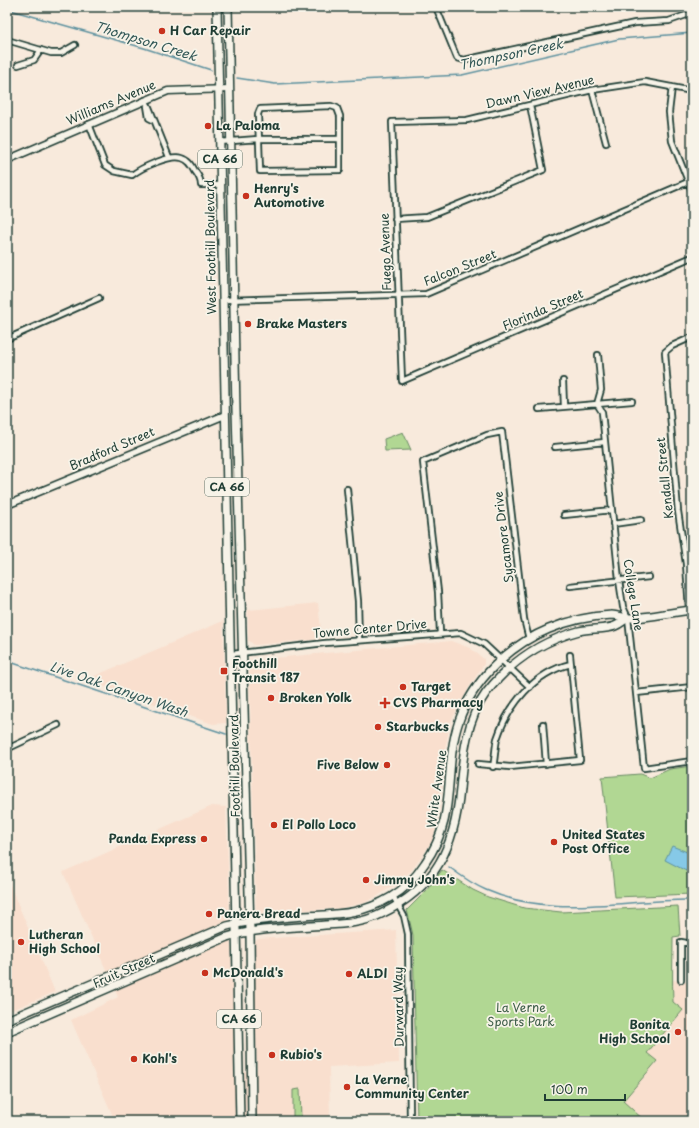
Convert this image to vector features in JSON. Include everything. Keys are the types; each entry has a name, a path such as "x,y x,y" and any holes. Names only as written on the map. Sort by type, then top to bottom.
{"main road":[{"name":"West Foothill Boulevard","path":"217,7 225,415"},
{"name":"West Foothill Boulevard","path":"228,7 236,410"},
{"path":"217,18 228,18"},
{"name":"Foothill Boulevard","path":"236,410 250,931 252,1121"},
{"name":"Foothill Boulevard","path":"225,415 232,654 240,1121"},
{"name":"White Avenue","path":"237,924 249,921 348,914 368,909 393,896 418,874 440,840 446,819 459,722 469,700 487,674 512,650 529,639 550,629 574,621 612,615 628,618 691,610"},
{"name":"White Avenue","path":"250,931 347,924 371,919 398,906 419,888 437,868 448,847 456,820 464,753 471,726 486,694 509,668 534,649 555,638 581,631 614,626 628,618"},
{"name":"Fruit Street","path":"7,1020 116,973 237,924"},
{"name":"Fruit Street","path":"7,1032 237,934 250,931"}],"street":[{"path":"436,7 457,58 464,60 635,24 669,21 692,13"},
{"path":"7,40 51,53 61,53 75,45"},
{"path":"18,65 34,60 41,50"},
{"name":"Dawn View Avenue","path":"392,122 467,120 592,90 645,82 692,91"},
{"path":"672,87 669,112 672,141 692,191"},
{"name":"Williams Avenue","path":"7,160 89,124 146,103 168,91 229,89"},
{"path":"592,90 606,143"},
{"path":"146,103 150,118 153,120 169,157"},
{"path":"395,219 427,216 543,170 530,105"},
{"path":"331,106 337,108 340,116 339,139 340,170 260,171 258,114 260,109 331,106"},
{"name":"Fuego Avenue","path":"392,122 402,382"},
{"path":"89,124 105,165 114,171 132,175 137,171 169,157 181,157 190,161 201,181 201,185 220,185"},
{"path":"219,142 258,139 339,139"},
{"name":"Falcon Street","path":"223,300 426,294 688,182"},
{"name":"Florinda Street","path":"402,382 692,257"},
{"path":"7,339 99,298"},
{"name":"Kendall Street","path":"691,610 678,511 664,352 672,346 692,337"},
{"path":"597,404 601,390 598,355"},
{"path":"563,381 564,406"},
{"path":"540,409 632,401"},
{"name":"College Lane","path":"597,404 602,412 619,580 623,607 628,618 644,768 692,761"},
{"name":"Bradford Street","path":"7,505 225,415"},
{"name":"Sycamore Drive","path":"440,633 438,592 423,462 487,435 502,432 524,619 529,639"},
{"path":"555,447 605,442"},
{"path":"347,489 358,601 359,640"},
{"path":"564,515 612,510"},
{"path":"613,524 641,520"},
{"path":"570,586 649,577"},
{"name":"Towne Center Drive","path":"232,654 243,654 302,645 440,633 462,633 484,644 530,687"},
{"path":"478,764 493,767 510,767 580,760 570,655"},
{"path":"493,767 497,741 506,717 530,687 550,671 572,664"},
{"path":"636,693 692,687"},
{"path":"543,724 546,764"},
{"path":"7,749 58,725"},
{"name":"Durward Way","path":"393,896 404,916 408,934 410,1121"},
{"path":"680,980 681,942 692,944"}],"shaded area":[{"path":"318,603 322,639 254,645 248,640 248,610"},
{"path":"223,621 226,723 213,724 85,680"},
{"path":"451,641 470,648 484,659 484,664 469,687 450,723 445,750 438,819 433,839 423,855 411,871 394,885 364,903 341,908 259,913 256,910 249,664 253,660"},
{"path":"212,806 226,807 235,1073 257,1071 254,943 258,939 396,930 399,1063 329,1067 330,1121 115,1121 71,1020 118,997 63,872"},
{"name":"Lutheran High School","path":"7,878 55,992 7,1012"},
{"name":"Bonita High School","path":"672,980 692,983 692,1121 645,1121 623,1101 657,1062 647,1053 683,1011 673,1002"}],"green space":[{"path":"403,432 411,450 385,451 384,439"},
{"path":"692,766 692,894 615,897 602,777 640,774 650,778 670,769"},
{"name":"La Verne Sports Park","path":"442,870 473,890 488,897 524,908 561,912 678,906 680,936 673,937 673,1002 683,1010 647,1053 657,1061 623,1101 645,1121 417,1121 413,935 407,910 426,891"},
{"path":"300,1089 301,1119 293,1119 293,1090"}],"water":[{"path":"672,846 692,854 692,874 665,860"}],"waterway":[{"name":"Thompson Creek","path":"7,9 144,48 211,70"},
{"name":"Thompson Creek","path":"237,78 275,84 462,75 619,39 692,33"},
{"name":"Live Oak Canyon Wash","path":"7,661 226,734"},
{"path":"449,867 462,877 486,890 511,899 536,904 588,906 666,900 692,900"}],"place":[{"name":"H Car Repair","path":"162,31"},
{"name":"La Paloma","path":"208,126"},
{"name":"Henry's Automotive","path":"246,196"},
{"name":"Brake Masters","path":"248,324"},
{"name":"Foothill Transit 187","path":"224,671"},
{"name":"Target","path":"403,687"},
{"name":"Broken Yolk","path":"271,698"},
{"name":"CVS Pharmacy","path":"385,703"},
{"name":"Starbucks","path":"378,727"},
{"name":"Five Below","path":"387,765"},
{"name":"El Pollo Loco","path":"274,825"},
{"name":"Panda Express","path":"204,839"},
{"name":"United States Post Office","path":"554,842"},
{"name":"Jimmy John's","path":"366,880"},
{"name":"Panera Bread","path":"209,914"},
{"name":"Lutheran High School","path":"21,942"},
{"name":"McDonald's","path":"205,973"},
{"name":"ALDI","path":"349,974"},
{"name":"Bonita High School","path":"678,1032"},
{"name":"Rubio's","path":"272,1055"},
{"name":"Kohl's","path":"134,1059"},
{"name":"La Verne Community Center","path":"347,1087"}]}
